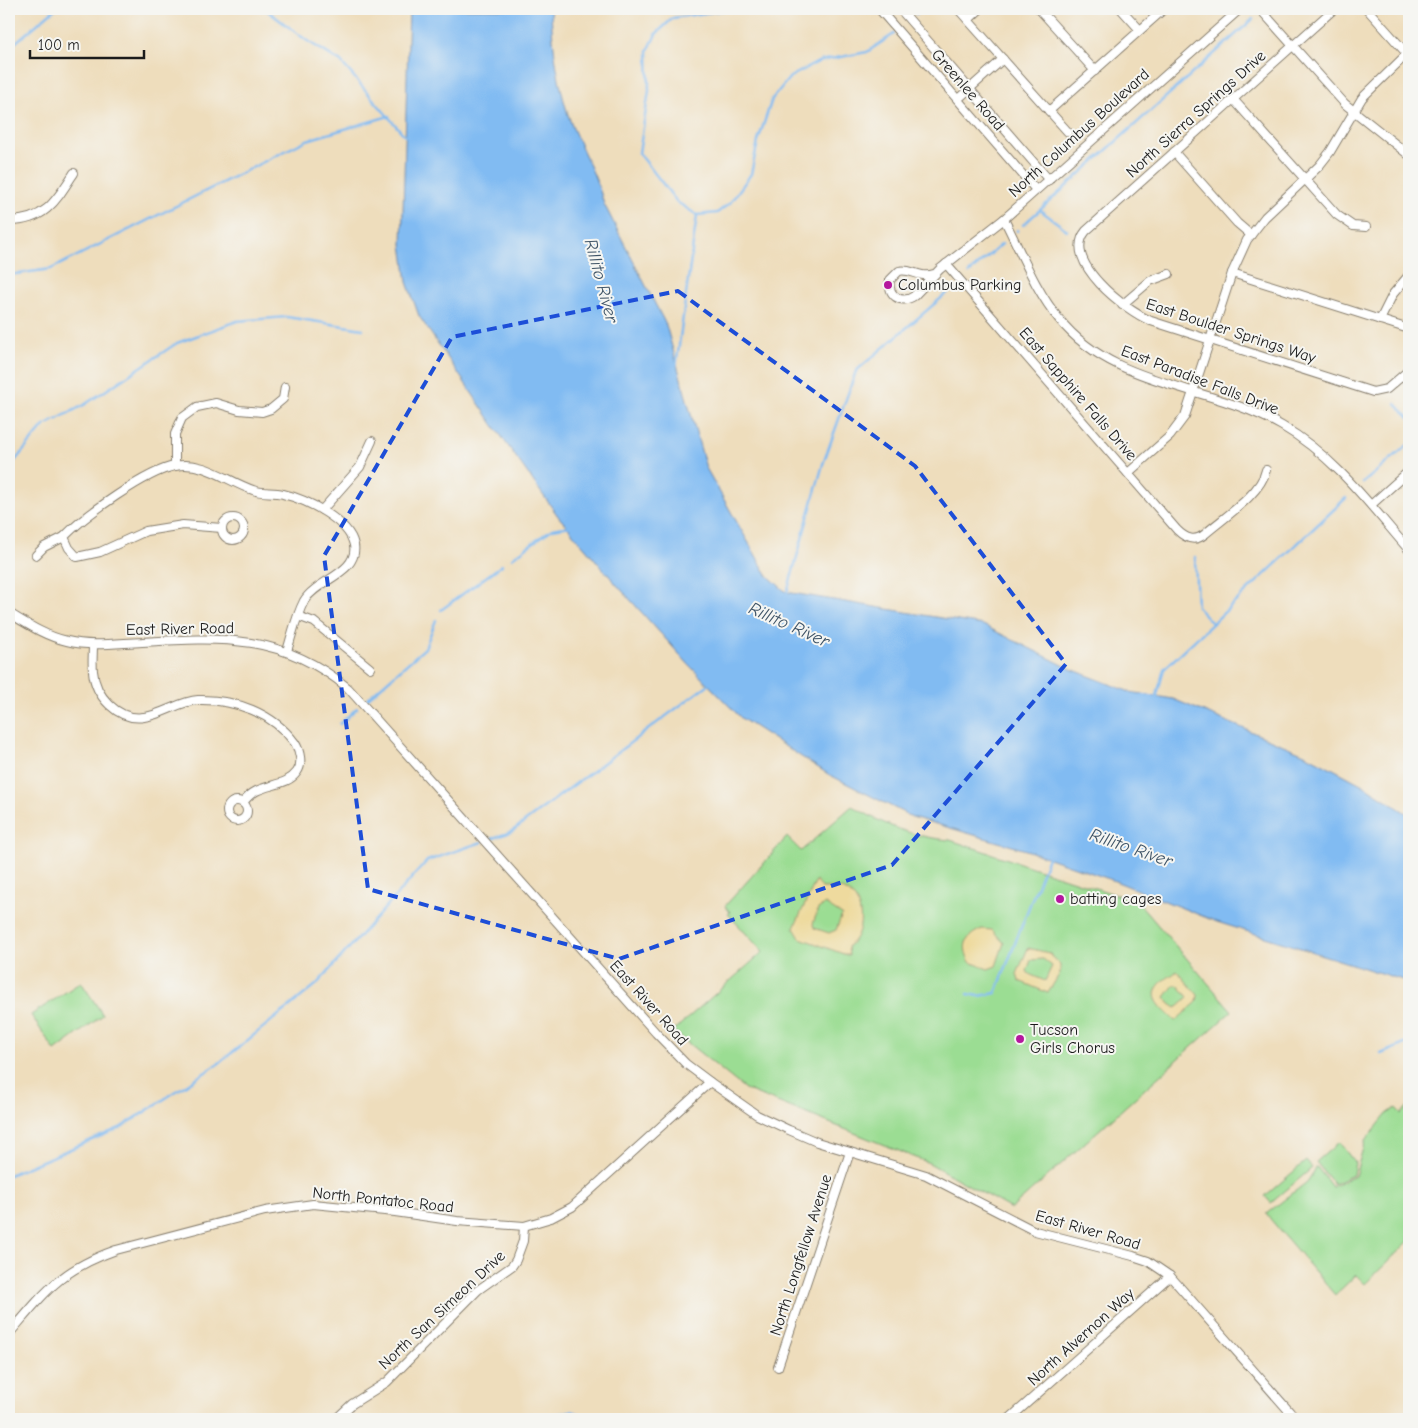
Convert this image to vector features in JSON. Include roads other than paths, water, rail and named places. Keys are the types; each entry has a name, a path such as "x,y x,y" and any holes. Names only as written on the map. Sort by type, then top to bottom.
{"street":[{"name":"Greenlee Road","path":"879,9 1036,190"},
{"name":"Greenlee Road","path":"900,9 1048,180"},
{"path":"958,9 1068,132"},
{"path":"968,20 980,9"},
{"path":"1039,9 1094,71"},
{"path":"1121,9 1140,30"},
{"path":"1049,111 1164,9"},
{"name":"North Columbus Boulevard","path":"934,274 923,276 907,271 899,271 890,280 889,288 898,298 908,300 928,284 934,274 1004,219 1240,9"},
{"path":"1260,9 1353,111 1409,155"},
{"name":"North Sierra Springs Drive","path":"1079,242 1086,231 1334,9"},
{"path":"1128,473 1175,430 1185,416 1232,273 1251,234 1265,217 1306,180 1330,152 1353,111 1367,91 1409,54 1367,9"},
{"path":"958,99 1003,59"},
{"path":"1233,99 1342,219 1353,226 1366,227"},
{"path":"1174,152 1237,223 1251,234"},
{"path":"9,221 34,217 52,207 74,173"},
{"name":"East Paradise Falls Drive","path":"1004,219 1045,298 1058,318 1074,335 1094,351 1126,369 1253,411 1294,433 1334,465 1409,550"},
{"name":"East Boulder Springs Way","path":"1079,242 1082,254 1096,279 1122,305 1151,321 1366,390 1380,392 1409,370"},
{"name":"East Sapphire Falls Drive","path":"946,264 1177,530 1192,539 1205,534 1254,492 1262,482 1266,470"},
{"path":"1232,273 1409,329"},
{"path":"1122,305 1150,281 1169,274"},
{"path":"1380,320 1393,294 1409,274"},
{"path":"175,466 175,434 182,418 197,406 216,403 239,410 262,412 271,409 282,399 285,387"},
{"path":"322,510 360,467 372,441"},
{"path":"36,555 44,546 64,536 77,524 143,479 175,466 200,467 224,475 254,491 283,494 322,510 347,530 354,544 354,558 348,566 316,587 304,600 287,651"},
{"path":"1370,505 1409,471"},
{"path":"64,536 69,548 77,556 100,552 146,531 184,525 222,528"},
{"name":"East River Road","path":"9,613 47,635 67,642 93,645 218,639 265,645 287,651 318,665 348,688 656,1033 686,1064 757,1115 817,1142 926,1175 1035,1231 1148,1261 1170,1276 1296,1419"},
{"path":"298,616 314,622 370,668"},
{"path":"93,645 95,683 101,695 118,712 129,716 144,717 197,700 231,702 260,713 281,728 297,747 301,759 298,771 288,780 255,790 243,803"},
{"name":"North Pontatoc Road","path":"9,1334 56,1282 92,1258 265,1211 313,1204 395,1212 457,1221 524,1226 551,1218 572,1207 710,1082"},
{"name":"North Longfellow Avenue","path":"778,1367 850,1152"},
{"name":"North San Simeon Drive","path":"336,1419 352,1404 387,1382 478,1290 512,1266 523,1241 524,1226"},
{"name":"North Alvernon Way","path":"1009,1419 1170,1276"}],"water":[{"name":"Rillito River","path":"409,9 551,9 557,68 567,113 594,174 604,204 666,325 706,468 767,575 786,592 983,625 1071,669 1130,692 1173,699 1307,755 1363,785 1409,815 1409,982 1217,922 1115,881 1026,850 912,817 828,774 741,718 690,666 558,516 419,316 407,282 402,244"}],"waterway":[{"path":"9,48 55,9"},
{"path":"265,9 306,40 341,62 405,136"},
{"path":"731,9 673,18 656,34 648,51 649,91 639,153 677,202 697,215 717,213 730,203 751,174 758,141 772,99 790,77 820,61 867,52 894,34"},
{"path":"916,14 922,9"},
{"path":"1023,225 1253,19"},
{"path":"9,275 51,269 307,140 389,116"},
{"path":"1040,210 1067,230"},
{"path":"676,367 697,215"},
{"path":"969,273 1002,244"},
{"path":"786,596 823,464 856,371 953,288"},
{"path":"9,468 44,426 84,405 177,343 237,321 287,317 363,329"},
{"path":"1396,404 1409,418"},
{"path":"1363,483 1409,444"},
{"path":"1156,699 1164,669 1346,498"},
{"path":"512,558 552,529 571,526"},
{"path":"1195,557 1197,607 1212,623"},
{"path":"441,610 502,565"},
{"path":"367,699 425,648 436,620"},
{"path":"487,840 511,832 709,684"},
{"path":"340,724 357,708"},
{"path":"9,1175 120,1128 218,1064 316,985 427,861 482,842"},
{"path":"968,994 979,996 996,993 1049,855"},
{"path":"1381,1054 1409,1042"},
{"path":"538,1419 571,1411 593,1419"}],"place":[{"name":"Columbus Parking","path":"888,285"},
{"name":"batting cages","path":"1060,899"},
{"name":"Tucson Girls Chorus","path":"1020,1039"}]}
